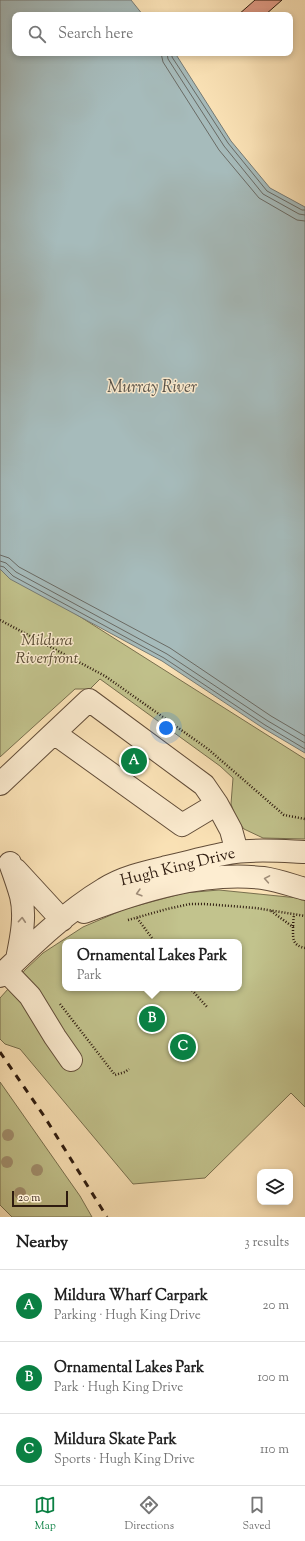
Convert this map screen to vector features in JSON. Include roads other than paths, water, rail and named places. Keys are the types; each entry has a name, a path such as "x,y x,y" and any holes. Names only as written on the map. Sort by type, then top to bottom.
{"street":[{"path":"0,784 89,700 204,785 232,830 222,877"},
{"path":"54,733 182,825 217,804"},
{"name":"Hugh King Drive","path":"8,969 62,920 97,893 111,885 154,871 228,853 261,851 305,852"},
{"path":"5,858 62,920"},
{"path":"5,858 21,897 23,913 8,969 30,996 71,1060"},
{"name":"Hugh King Drive","path":"62,920 140,893 183,883 222,877 231,876 265,878 305,889"}],"water":[{"name":"Murray River","path":"0,0 131,0 141,12 12,12 12,56 177,56 231,141 270,188 305,207 305,753 263,728 162,661 10,579 0,569"}],"railway":[{"path":"0,1052 44,1116 107,1217"}],"place":[{"name":"Mildura Wharf Carpark","path":"134,761"},
{"name":"Ornamental Lakes Park","path":"152,1019"},
{"name":"Mildura Skate Park","path":"183,1047"}],"park label":[{"name":"Mildura Riverfront","path":"47,650"}]}
